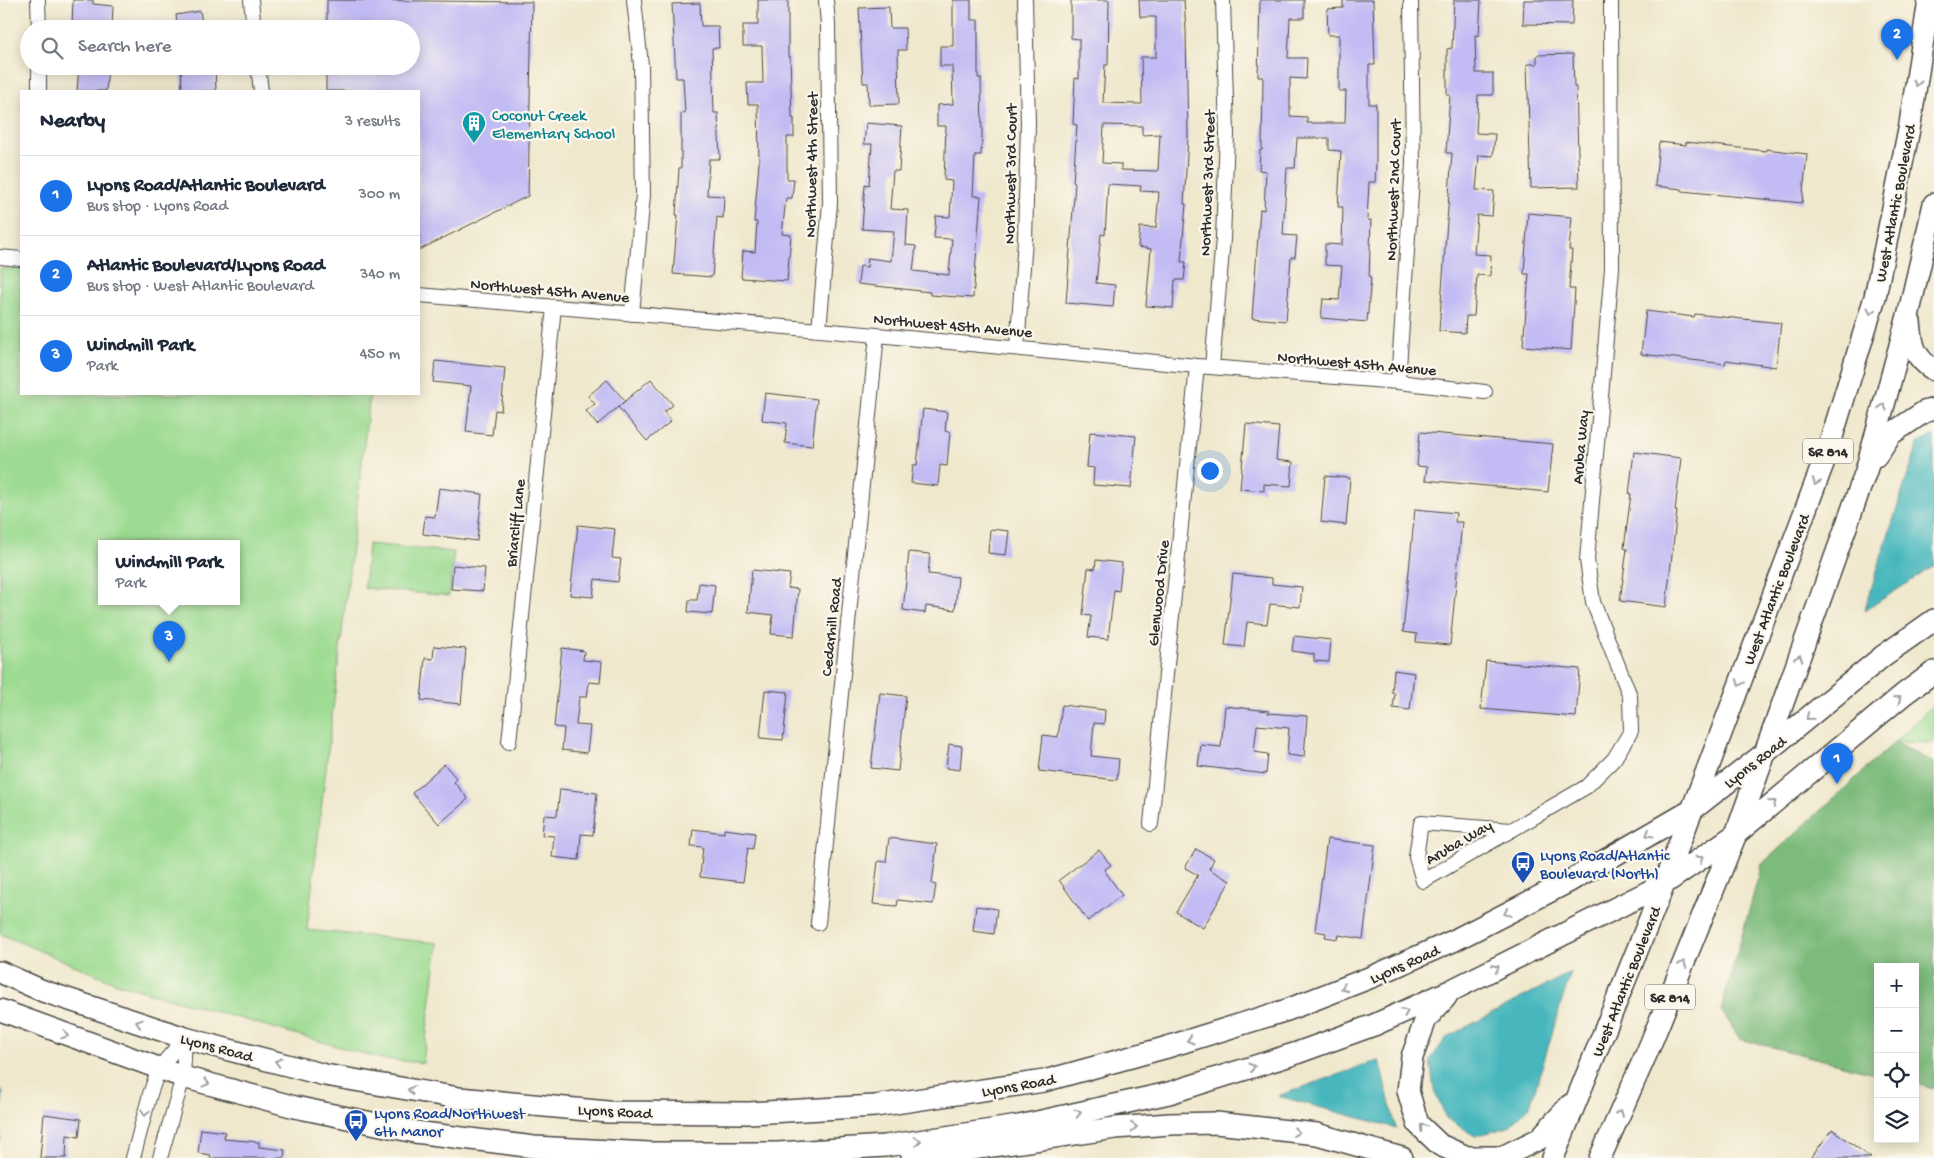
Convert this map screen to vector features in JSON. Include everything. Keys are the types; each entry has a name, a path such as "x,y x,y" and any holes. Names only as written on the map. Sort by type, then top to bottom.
{"main road":[{"name":"West Atlantic Boulevard","path":"1553,1158 1664,884 1827,453 1875,296 1910,124 1929,0"},
{"name":"SR 814","path":"1600,1158 1648,1050 1736,834 1866,471 1909,312 1934,204"},
{"path":"1909,312 1914,349 1924,364 1934,370"},
{"path":"1866,471 1891,434 1924,412 1934,409"},
{"name":"Lyons Road","path":"0,972 43,991 185,1038 325,1074 459,1098 608,1112 749,1114 875,1106 1044,1081 1164,1048 1287,1010 1374,976 1453,941 1568,882 1692,810 1883,656 1934,620"},
{"path":"0,1010 19,1019 183,1077 295,1107 415,1132 518,1145 570,1150 649,1153 809,1155 1019,1126 1169,1093 1321,1045 1374,1025 1452,990 1664,884 1736,834 1904,694 1934,672"},
{"path":"1452,990 1426,1019 1412,1057 1408,1091 1418,1124 1440,1145 1468,1157 1502,1156 1539,1139 1579,1096"},
{"path":"912,1158 1115,1128 1189,1124 1216,1124 1317,1134 1402,1158"}],"street":[{"path":"38,0 38,20"},
{"path":"251,0 253,20"},
{"path":"632,314 643,195 641,64 634,0"},
{"name":"Northwest 4th Street","path":"819,330 830,203 826,0"},
{"name":"Northwest 3rd Court","path":"1016,348 1025,240 1028,123 1026,0"},
{"name":"Northwest 3rd Street","path":"1212,367 1223,239 1227,134 1223,0"},
{"name":"Northwest 2nd Court","path":"1398,382 1413,164 1411,0"},
{"name":"Aruba Way","path":"1511,830 1421,823 1416,857 1423,881 1586,787 1614,759 1631,731 1630,696 1593,602 1587,560 1612,268 1611,0"},
{"path":"39,75 39,90"},
{"path":"259,75 261,90"},
{"path":"0,257 20,259"},
{"name":"Northwest 45th Avenue","path":"420,295 877,335 1197,366 1398,382 1485,392"},
{"name":"Briarcliff Lane","path":"509,742 554,307"},
{"name":"Cedarhill Road","path":"818,923 877,335"},
{"name":"Glenwood Drive","path":"1151,824 1197,366"},
{"path":"134,1158 150,1094 159,1068 185,1038"},
{"path":"160,1158 183,1077 185,1038"}],"green space":[{"path":"0,268 20,269 20,395 370,395 307,930 438,943 423,1063 382,1059 119,984 0,934"},
{"path":"368,544 454,552 449,596 364,588"},
{"path":"1934,704 1934,743 1895,742"},
{"path":"1895,742 1934,763 1934,1088 1919,1084 1919,963 1874,963 1874,1073 1740,1039 1721,1010 1762,864"}],"water":[{"path":"1934,435 1934,566 1864,611 1919,442"},
{"path":"1571,972 1530,1106 1509,1127 1475,1136 1446,1118 1434,1090 1430,1060 1447,1037"},
{"path":"1379,1060 1396,1128 1278,1096"},
{"path":"0,1089 3,1092 0,1142"}],"building":[{"path":"73,0 93,0 93,4 113,6 112,20 72,20"},
{"name":"Coconut Creek Elementary School","path":"327,0 532,2 528,196 420,250 420,90 326,90 326,75 420,75 420,20 327,20"},
{"path":"758,0 788,0 788,57 790,56 794,137 787,137 787,179 794,179 792,198 786,198 782,234 791,235 787,281 741,278 743,251 755,252 757,222 754,222 759,163 758,104 748,104 747,83 763,83 762,46 743,46 743,25 758,25"},
{"path":"953,0 971,0 971,20 978,20 978,78 981,78 982,136 981,155 975,155 973,196 981,196 973,298 930,295 930,292 858,284 860,266 867,267 868,258 891,261 894,231 862,229 865,184 869,185 872,144 864,144 866,123 902,126 899,171 893,171 890,209 908,210 906,245 916,246 913,271 949,275 952,239 934,238 936,216 950,217 952,181 944,180 946,126 937,126 937,105 953,104 952,66 940,66 940,46 953,46"},
{"path":"1071,0 1109,0 1108,65 1105,65 1103,103 1142,104 1141,57 1156,57 1156,17 1140,17 1139,0 1184,0 1188,138 1184,204 1186,204 1181,262 1186,262 1184,280 1175,280 1173,308 1146,306 1151,249 1138,247 1140,227 1156,228 1159,192 1140,191 1141,186 1108,184 1105,235 1101,234 1096,283 1115,285 1113,307 1066,303 1075,183 1073,182 1077,125 1073,124 1075,78 1079,79 1079,39 1071,38","holes":["1104,125 1142,126 1142,135 1160,134 1158,171 1121,170 1121,164 1102,163"]},
{"path":"1260,0 1304,0 1304,18 1290,18 1288,58 1307,58 1306,79 1290,78 1290,116 1307,117 1307,123 1345,123 1346,91 1339,91 1339,35 1328,35 1327,9 1343,8 1343,0 1373,0 1375,65 1369,65 1369,104 1376,104 1376,163 1375,182 1369,182 1367,220 1371,220 1369,277 1371,277 1367,322 1321,318 1323,299 1339,300 1342,266 1325,265 1325,244 1342,245 1343,207 1338,207 1341,151 1329,150 1329,138 1297,138 1295,168 1287,168 1283,235 1297,236 1295,257 1291,257 1286,321 1252,318 1260,209 1264,210 1266,171 1259,170 1260,150 1262,150 1263,77 1258,77"},
{"path":"1454,0 1481,0 1479,36 1475,35 1476,73 1493,73 1493,95 1478,95 1476,133 1495,134 1493,156 1479,155 1476,190 1494,191 1492,216 1477,215 1474,254 1491,255 1490,276 1477,275 1474,316 1466,316 1465,333 1439,331 1452,153 1446,153 1450,95 1447,95 1447,49 1452,48"},
{"path":"1524,0 1573,0 1572,25 1523,24"},
{"path":"700,3 701,26 718,26 719,48 712,48 714,113 718,113 720,159 709,159 707,195 724,196 723,218 717,217 712,277 673,274 678,215 676,215 679,168 681,168 681,113 685,113 683,78 676,78 672,4"},
{"path":"889,7 890,28 905,28 906,50 898,50 899,104 869,105 868,83 863,83 859,8"},
{"path":"200,11 202,20 177,20 176,15"},
{"path":"1573,54 1574,87 1576,87 1579,187 1531,188 1527,64 1537,64 1537,55"},
{"path":"78,75 107,75 106,90 77,90"},
{"path":"181,75 215,75 216,90 182,90"},
{"path":"1659,142 1686,145 1686,142 1807,154 1802,203 1682,191 1682,189 1655,186"},
{"path":"1528,213 1572,217 1569,250 1572,250 1569,289 1575,289 1571,350 1523,346 1529,274 1524,274"},
{"path":"1646,311 1694,317 1695,314 1781,323 1776,367 1726,360 1725,364 1641,354"},
{"path":"435,361 505,368 501,411 495,410 492,435 466,432 471,386 433,382"},
{"path":"651,379 673,405 664,412 671,421 647,441 618,407"},
{"path":"607,380 625,401 597,425 586,411 595,404 588,396"},
{"path":"765,393 817,399 812,446 785,443 787,423 762,420"},
{"path":"923,409 947,412 945,431 950,432 947,466 940,465 938,486 911,483 913,465 917,465"},
{"path":"1246,424 1279,427 1276,460 1293,462 1291,486 1264,484 1264,491 1240,489"},
{"path":"1090,432 1136,436 1131,488 1093,485 1094,468 1087,467"},
{"path":"1420,432 1553,444 1548,492 1425,480 1427,467 1417,466"},
{"path":"1634,452 1681,458 1666,607 1620,601 1627,549 1624,548"},
{"path":"1325,476 1350,478 1346,525 1321,522"},
{"path":"439,488 482,494 477,541 423,534 425,516 435,517"},
{"path":"1415,509 1456,513 1455,522 1462,522 1450,645 1416,642 1417,634 1403,632"},
{"path":"578,525 615,529 612,558 621,559 618,582 595,579 593,597 570,595"},
{"path":"990,529 1009,531 1006,555 988,553"},
{"path":"909,552 930,554 928,574 958,577 955,610 926,606 925,613 903,610"},
{"path":"1096,560 1122,563 1119,591 1114,590 1108,639 1088,637 1091,616 1083,615 1088,568 1095,569"},
{"path":"453,565 485,568 483,591 451,589"},
{"path":"752,570 790,574 788,588 798,589 794,636 771,634 773,615 748,612"},
{"path":"1233,574 1272,578 1272,584 1302,587 1300,607 1270,604 1267,624 1247,622 1244,647 1225,645"},
{"path":"699,583 715,585 712,614 688,612 689,600 697,600"},
{"path":"1294,636 1331,640 1329,662 1314,661 1314,654 1292,651"},
{"path":"434,646 466,649 461,704 421,700 425,658 433,659"},
{"path":"562,648 584,651 583,660 602,662 600,683 589,682 587,697 579,697 576,725 590,726 587,753 562,750 564,728 554,727"},
{"path":"1486,661 1580,669 1576,717 1481,709"},
{"path":"1394,670 1414,673 1410,710 1393,708 1395,693 1392,693"},
{"path":"765,690 788,692 783,740 760,738"},
{"path":"880,693 906,696 898,771 871,768"},
{"path":"1062,705 1105,710 1104,724 1094,723 1091,756 1119,759 1117,780 1039,771 1043,735 1058,737"},
{"path":"1225,706 1269,711 1268,713 1307,716 1304,757 1287,755 1289,728 1257,725 1254,752 1268,754 1266,774 1198,766 1201,745 1221,747"},
{"path":"949,744 962,746 960,770 946,768"},
{"path":"444,764 457,779 454,782 468,799 439,824 412,793"},
{"path":"560,789 597,793 593,835 581,834 579,860 552,857 554,836 542,835 544,815 557,816"},
{"path":"693,829 724,833 724,829 755,833 753,849 748,848 743,882 700,877 703,847 691,846"},
{"path":"889,838 937,844 932,884 936,885 933,904 898,900 897,906 873,904 878,861 886,862"},
{"path":"1327,839 1375,845 1363,939 1339,935 1338,939 1325,937 1326,933 1315,931"},
{"path":"1196,849 1214,859 1209,869 1230,881 1203,928 1176,912 1198,875 1185,868"},
{"path":"1099,850 1111,865 1104,870 1122,895 1088,921 1059,880"},
{"path":"976,906 997,909 994,934 973,931"},
{"path":"44,1114 81,1119 79,1137 67,1135 66,1158 40,1158"},
{"path":"201,1129 225,1132 224,1139 259,1142 259,1147 285,1150 284,1158 210,1158 211,1155 198,1153"},
{"path":"1832,1129 1871,1158 1811,1158"}],"place":[{"name":"Atlantic Boulevard/Lyons Road","path":"1897,60"},
{"name":"Coconut Creek Elementary School","path":"474,144"},
{"name":"Windmill Park","path":"169,662"},
{"name":"Lyons Road/Atlantic Boulevard","path":"1837,784"},
{"name":"Lyons Road/Atlantic Boulevard (North)","path":"1523,884"},
{"name":"Lyons Road/Northwest 6th Manor","path":"356,1142"}]}
